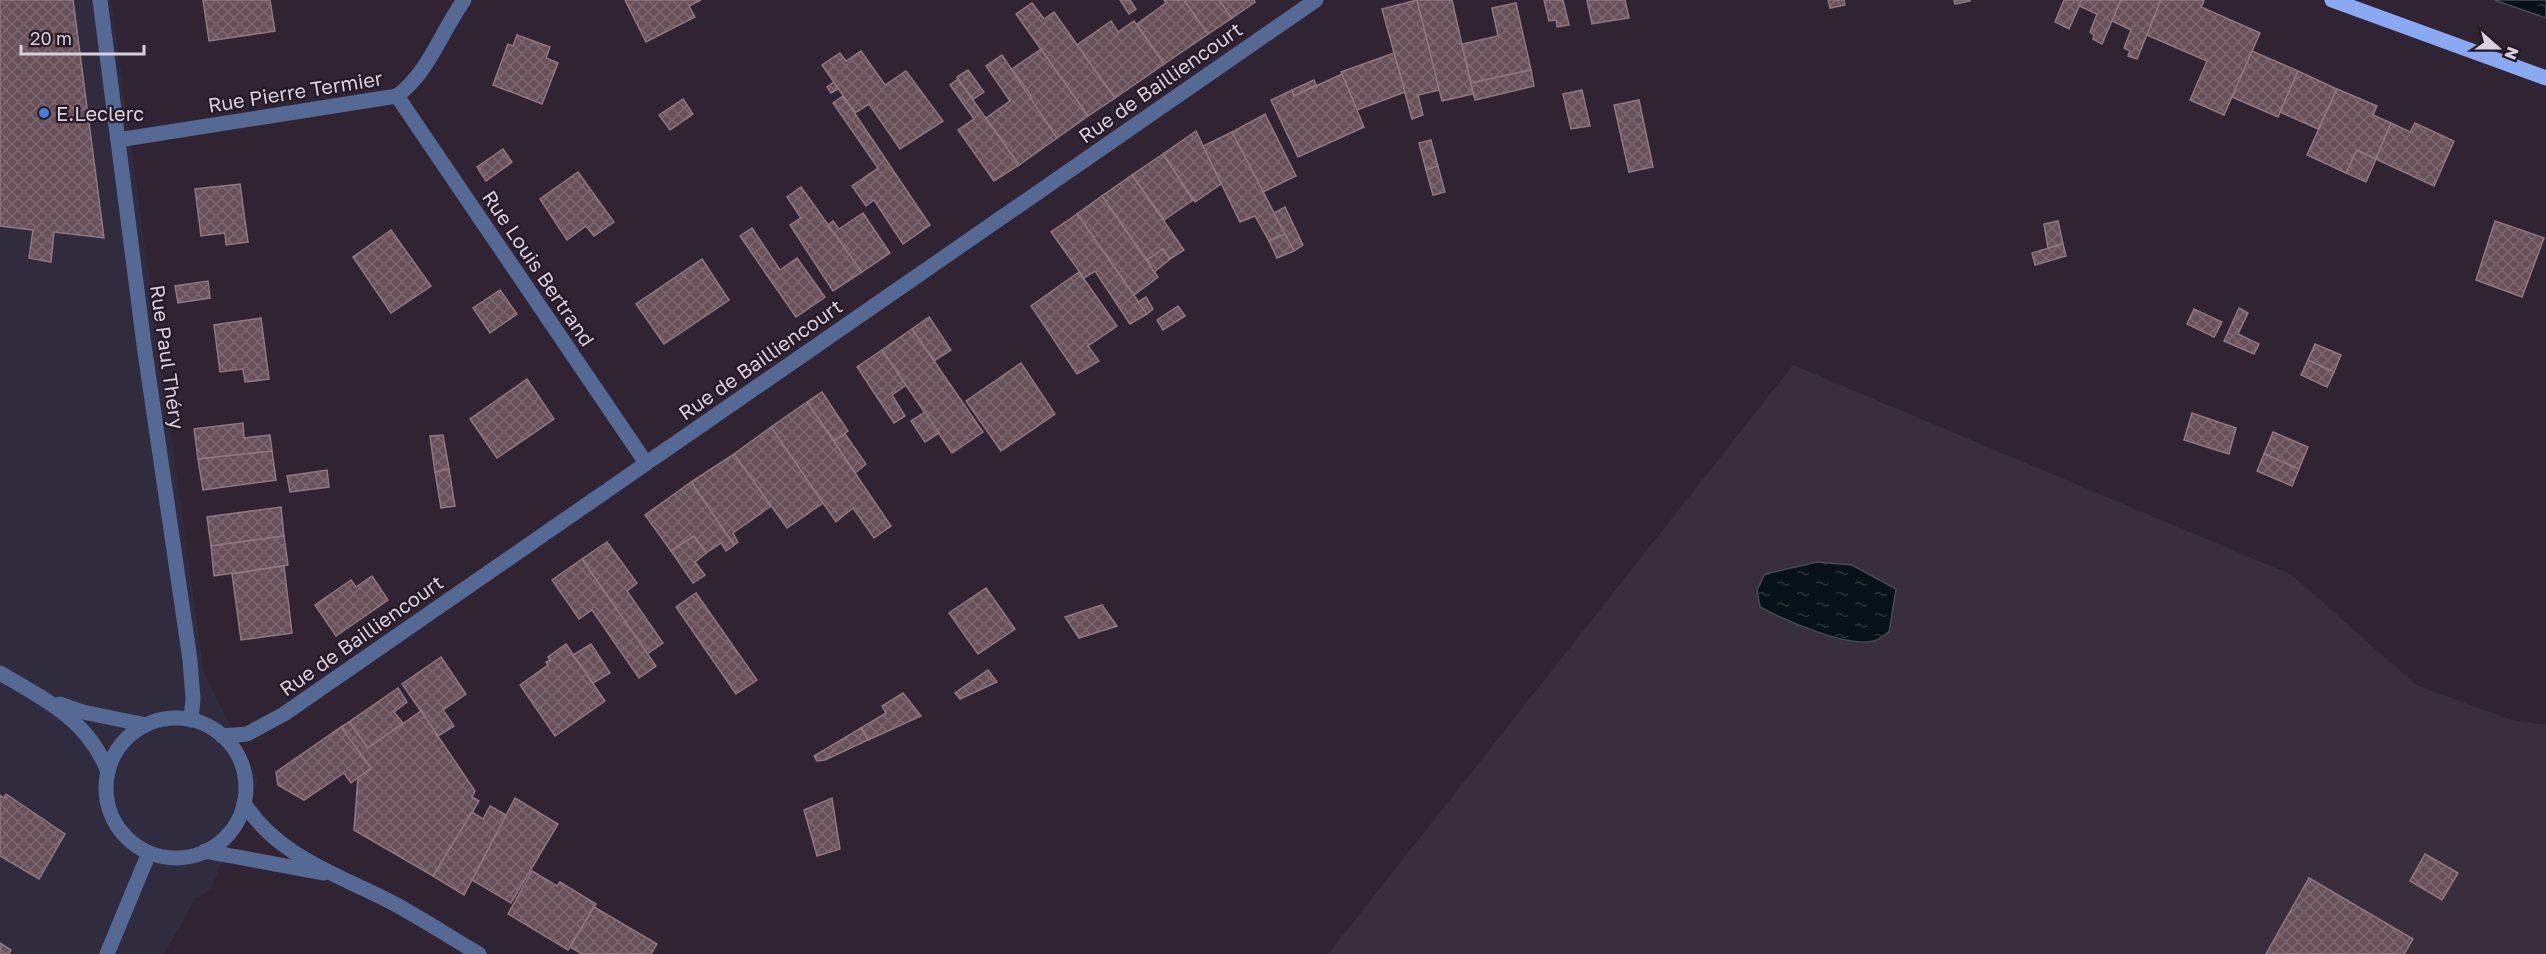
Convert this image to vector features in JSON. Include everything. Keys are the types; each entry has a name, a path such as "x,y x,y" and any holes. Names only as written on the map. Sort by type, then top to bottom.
{"main road":[{"path":"2332,0 2546,78"}],"street":[{"name":"Rue Paul Théry","path":"100,0 144,345 192,681 191,720"},
{"name":"Rue Pierre Termier","path":"118,140 397,96 423,71 448,22 464,0"},
{"name":"Rue de Bailliencourt","path":"222,736 247,734 284,714 1317,0"},
{"name":"Rue Louis Bertrand","path":"397,96 646,463"},
{"path":"0,673 45,699 70,718 96,744 108,772"},
{"path":"45,699 83,712 146,725"},
{"path":"168,719 191,720 222,736 240,762 245,782 244,803 230,832 205,851 183,858 149,853 130,841 111,815 106,794 108,772 115,753 122,744 146,725 168,719"},
{"path":"244,803 254,819 280,844 333,875 393,904 479,954"},
{"path":"205,851 333,875"},
{"path":"107,954 149,853"}],"shaded area":[{"path":"0,0 111,0 204,673 258,780 210,890 195,899 164,954 0,954"},
{"path":"1793,365 2292,575 2416,685 2512,720 2546,725 2546,954 1328,954"}],"water":[{"path":"2494,0 2546,0 2546,18"},
{"path":"1817,562 1852,565 1896,589 1889,632 1877,640 1852,641 1801,626 1760,607 1757,590 1765,574"}],"building":[{"name":"E.Leclerc","path":"0,0 73,0 104,238 54,232 51,262 29,258 33,230 0,226"},
{"path":"203,0 270,0 275,31 209,41"},
{"path":"625,0 701,0 689,6 695,17 646,42"},
{"path":"1120,0 1130,0 1136,9 1129,14"},
{"path":"1164,0 1184,0 1208,34 1164,64 1137,24 1166,3"},
{"path":"1184,0 1219,0 1232,18 1208,34"},
{"path":"1219,0 1254,0 1255,2 1232,18"},
{"path":"1417,0 1440,90 1418,95 1423,115 1412,119 1382,9"},
{"path":"1417,0 1452,0 1473,94 1442,101"},
{"path":"1544,0 1563,0 1569,25 1557,27 1556,20 1549,21"},
{"path":"1587,0 1625,0 1629,18 1592,24"},
{"path":"1828,0 1844,0 1845,5 1830,8"},
{"path":"1954,0 1970,0 1970,1 1955,4"},
{"path":"2064,0 2082,0 2069,29 2055,22"},
{"path":"2082,0 2121,0 2102,44 2093,39 2094,35 2090,32 2097,14 2079,6"},
{"path":"2121,0 2161,0 2137,59 2128,56 2130,51 2124,48 2131,30 2112,21"},
{"path":"2161,0 2202,0 2204,1 2201,7 2260,33 2224,115 2190,100 2207,61 2147,35"},
{"path":"1032,3 1044,19 1054,12 1115,98 1088,116 1016,14"},
{"path":"1516,3 1531,70 1471,83 1462,44 1498,36 1492,8"},
{"path":"1111,21 1118,32 1134,21 1164,64 1115,98 1077,45"},
{"path":"517,35 550,47 546,58 558,63 542,104 493,85 508,44 513,46"},
{"path":"1041,49 1088,116 1057,138 1028,97 1031,95 1012,69"},
{"path":"861,51 885,85 906,71 943,121 900,149 869,104 855,113 822,65 840,53 846,61"},
{"path":"2252,51 2298,71 2278,117 2232,97"},
{"path":"1394,53 1405,92 1357,110 1341,72"},
{"path":"1002,55 1057,138 1019,165 986,118 1010,101 986,66"},
{"path":"968,70 984,92 972,100 957,77"},
{"path":"1531,70 1534,86 1475,100 1471,83"},
{"path":"2298,71 2337,89 2318,129 2280,112"},
{"path":"1342,74 1364,127 1298,157 1271,100 1292,90 1294,96"},
{"path":"958,79 1019,165 994,181 958,130 974,119 950,85"},
{"path":"1314,80 1316,85 1294,96 1292,90"},
{"path":"834,82 838,89 831,93 827,87"},
{"path":"2337,89 2377,106 2373,115 2391,123 2376,159 2357,150 2346,173 2307,155"},
{"path":"1582,90 1590,126 1571,129 1563,94"},
{"path":"843,96 930,225 903,244 874,200 866,206 852,186 878,168 833,103"},
{"path":"683,99 693,114 670,130 659,115"},
{"path":"1639,100 1653,167 1629,172 1614,105"},
{"path":"1265,114 1296,176 1263,192 1232,132"},
{"path":"2391,123 2410,132 2415,123 2454,141 2434,186 2376,159"},
{"path":"1196,131 1221,184 1195,202 1163,154"},
{"path":"1232,132 1285,234 1269,241 1255,216 1240,222 1203,146"},
{"path":"1431,140 1438,166 1426,170 1419,143"},
{"path":"503,149 512,162 486,181 477,167"},
{"path":"2357,150 2376,159 2366,182 2346,173"},
{"path":"1163,154 1193,200 1164,220 1132,175"},
{"path":"1438,166 1445,192 1433,195 1426,170"},
{"path":"578,172 614,222 594,236 586,226 567,240 540,199"},
{"path":"1132,175 1184,250 1170,259 1163,249 1147,260 1102,196"},
{"path":"240,184 248,242 226,245 225,233 201,236 195,189"},
{"path":"801,187 862,272 833,291 790,225 801,218 787,197"},
{"path":"1102,196 1158,277 1134,295 1077,214"},
{"path":"1285,207 1303,245 1294,251 1274,213"},
{"path":"863,213 890,253 862,272 828,225 833,221 839,229"},
{"path":"1077,214 1147,314 1130,324 1095,271 1084,278 1051,232"},
{"path":"2058,221 2063,244 2048,248 2044,224"},
{"path":"2495,221 2544,238 2522,297 2476,280"},
{"path":"752,228 780,270 797,258 825,297 796,317 740,236"},
{"path":"391,230 431,286 391,313 353,257"},
{"path":"1285,234 1294,251 1277,258 1269,241"},
{"path":"2063,244 2066,256 2035,265 2032,253"},
{"path":"1163,249 1170,259 1154,272 1147,260"},
{"path":"702,259 729,300 664,344 636,304"},
{"path":"1079,272 1117,326 1088,346 1099,361 1077,374 1031,306"},
{"path":"208,281 210,298 178,303 175,286"},
{"path":"500,290 517,314 490,333 473,308"},
{"path":"1146,297 1153,309 1147,314 1138,302"},
{"path":"1178,306 1185,316 1163,330 1157,320"},
{"path":"2239,308 2248,313 2238,334 2259,344 2254,354 2224,341"},
{"path":"2194,309 2222,322 2214,337 2187,324"},
{"path":"929,317 951,350 934,361 912,329"},
{"path":"261,318 269,379 245,382 243,369 220,372 214,325"},
{"path":"912,329 983,432 952,453 882,350"},
{"path":"2315,344 2341,355 2334,372 2308,360"},
{"path":"882,350 906,385 892,395 905,416 894,423 857,367"},
{"path":"2308,360 2334,372 2327,387 2301,375"},
{"path":"1021,363 1055,414 1001,451 966,401"},
{"path":"527,379 554,419 497,458 470,419"},
{"path":"822,392 848,431 834,441 807,402"},
{"path":"807,402 891,526 874,538 853,508 836,522 771,427"},
{"path":"925,412 939,433 925,442 911,421"},
{"path":"2192,413 2236,428 2229,454 2184,440"},
{"path":"243,423 244,438 270,435 272,451 198,459 194,429"},
{"path":"771,427 823,503 787,528 734,454"},
{"path":"2273,432 2308,447 2299,469 2264,454"},
{"path":"845,434 866,464 855,473 834,441"},
{"path":"443,435 449,469 435,472 430,436"},
{"path":"272,451 276,480 203,490 198,459"},
{"path":"734,454 771,506 733,533 738,542 734,545 691,482"},
{"path":"2264,454 2299,469 2292,486 2257,471"},
{"path":"449,469 455,506 441,508 435,472"},
{"path":"327,470 329,487 290,492 287,476"},
{"path":"691,482 734,545 726,551 721,543 706,553 694,536 671,551 645,515"},
{"path":"281,507 284,536 211,546 207,517"},
{"path":"284,536 288,565 214,576 211,546"},
{"path":"694,536 706,553 695,562 705,575 693,583 671,551"},
{"path":"607,542 637,583 627,591 663,643 647,654 582,559"},
{"path":"582,559 656,666 639,678 592,610 579,619 552,580"},
{"path":"284,566 292,633 241,640 232,574"},
{"path":"372,576 388,600 336,636 315,605 351,580 356,587"},
{"path":"986,588 1015,629 978,654 949,613"},
{"path":"696,593 757,680 736,694 676,607"},
{"path":"1102,605 1117,626 1079,638 1065,617"},
{"path":"566,644 605,701 555,736 520,685 548,665 546,662 550,660 548,657"},
{"path":"591,644 610,673 593,683 573,655"},
{"path":"441,657 466,694 443,710 454,726 438,736 402,684"},
{"path":"988,670 997,682 960,699 955,693"},
{"path":"398,688 407,702 394,712 403,723 368,748 349,722"},
{"path":"903,693 921,716 868,740 861,728 886,713 882,706"},
{"path":"421,711 475,791 472,797 479,801 433,876 354,830 358,777 371,768 341,727 349,722 368,748"},
{"path":"341,727 371,768 351,783 344,773 304,800 278,785 276,772"},
{"path":"861,728 868,740 825,760 817,761 814,756"},
{"path":"6,794 65,834 39,879 0,856 0,795 4,798"},
{"path":"515,798 558,824 511,903 472,880"},
{"path":"832,798 840,849 817,856 804,810"},
{"path":"490,806 506,815 464,895 433,876 472,812 483,819"},
{"path":"2425,854 2458,873 2442,900 2410,881"},
{"path":"532,871 557,886 560,882 596,904 568,950 508,914"},
{"path":"2309,878 2413,939 2404,954 2266,954"},
{"path":"594,907 657,944 651,954 582,954 570,947"},
{"path":"0,943 11,950 9,954 0,954"}],"place":[{"name":"E.Leclerc","path":"44,113"}]}
